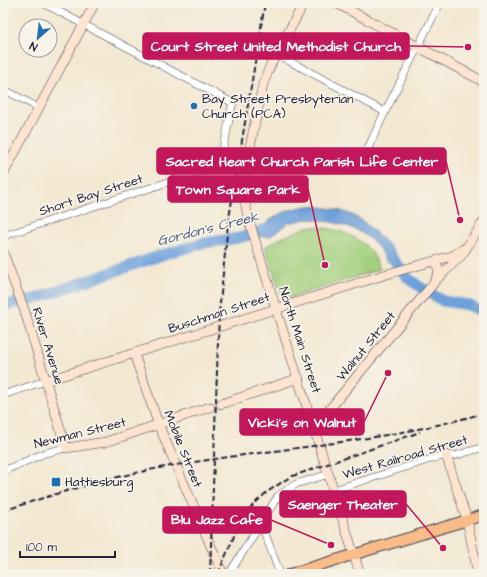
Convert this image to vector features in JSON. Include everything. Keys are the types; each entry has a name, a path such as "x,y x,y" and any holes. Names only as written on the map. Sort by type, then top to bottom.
{"main road":[{"path":"290,574 484,515"}],"street":[{"path":"43,3 83,25"},
{"path":"3,175 95,3"},
{"name":"North Main Street","path":"304,3 276,54 261,90 245,171 244,197 256,244 360,574"},
{"path":"336,3 484,82"},
{"path":"361,163 384,112 440,3"},
{"name":"Short Bay Street","path":"3,236 208,169 216,163 221,155 233,103 83,25"},
{"path":"276,54 384,112"},
{"path":"3,90 39,108"},
{"name":"Walnut Street","path":"314,428 435,282 461,256 465,248 481,234 484,221"},
{"name":"Buschman Street","path":"3,395 387,274 452,256 465,248"},
{"name":"River Avenue","path":"3,252 25,312 66,448"},
{"path":"435,282 440,268 436,261"},
{"name":"Mobile Street","path":"134,354 159,426 223,574"},
{"path":"221,404 299,378"},
{"name":"Newman Street","path":"3,472 45,453 66,448 95,445 159,426 210,407"},
{"name":"West Railroad Street","path":"334,490 446,455 454,456 484,447"},
{"path":"446,455 467,520 478,574"},
{"path":"229,574 276,498 296,484 329,474"},
{"path":"261,524 280,574"}],"green space":[{"path":"307,227 332,229 349,235 363,243 371,251 380,269 283,300 265,247 279,239"}],"water":[{"path":"309,206 336,210 358,218 377,233 396,257 387,262 381,251 364,234 343,225 319,220 307,219 289,222 271,236 262,237 259,227 261,224 263,226 289,210"}],"waterway":[{"name":"Gordon's Creek","path":"3,306 37,298 165,254 204,243 239,238 269,229 273,226"},
{"name":"Gordon's Creek","path":"384,247 407,277 420,287 443,301 468,305 484,312"}],"railway":[{"path":"210,574 219,313 228,224 265,3"},
{"path":"3,511 89,485 154,469 214,459 369,438 446,423 484,413"},
{"path":"218,574 237,529 253,505 267,492 290,477 420,432"}],"place":[{"name":"Court Street United Methodist Church","path":"468,47"},
{"name":"Bay Street Presbyterian Church (PCA)","path":"194,106"},
{"name":"Sacred Heart Church Parish Life Center","path":"460,220"},
{"name":"Town Square Park","path":"325,265"},
{"name":"Vicki's on Walnut","path":"388,373"},
{"name":"Hattiesburg","path":"56,482"},
{"name":"Blu Jazz Cafe","path":"331,545"},
{"name":"Saenger Theater","path":"443,548"}]}
